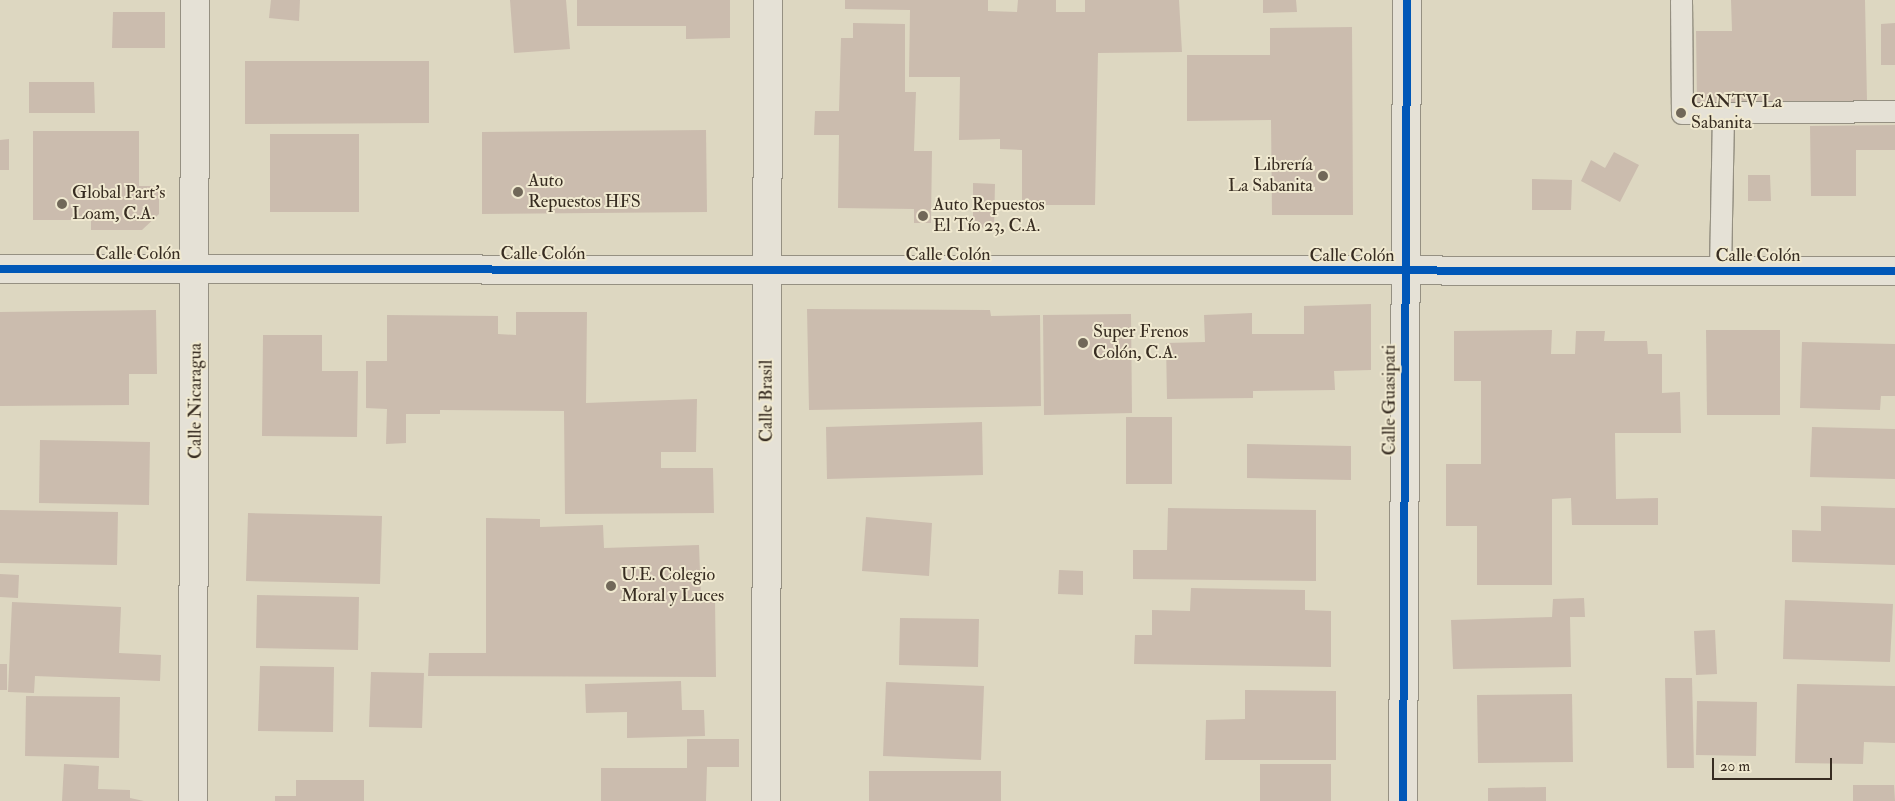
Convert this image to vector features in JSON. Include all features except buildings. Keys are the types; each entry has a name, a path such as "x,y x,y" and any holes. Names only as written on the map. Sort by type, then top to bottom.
{"street":[{"name":"Calle Nicaragua","path":"193,801 196,269 195,0"},
{"name":"Calle Brasil","path":"766,801 768,0"},
{"name":"Calle Guasipati","path":"1403,801 1407,0"},
{"name":"Calle Colón","path":"0,269 1895,271"}],"lane":[{"path":"1680,0 1682,113 1895,111"},
{"path":"1720,271 1723,112"}],"cycle path":[{"path":"1403,801 1407,0"},
{"path":"0,269 1895,271"}],"place":[{"name":"CANTV La Sabanita","path":"1681,113"},
{"name":"Librería La Sabanita","path":"1323,176"},
{"name":"Auto Repuestos HFS","path":"518,192"},
{"name":"Global Part's Loam, C.A.","path":"62,204"},
{"name":"Auto Repuestos El Tío 23, C.A.","path":"923,216"},
{"name":"Super Frenos Colón, C.A.","path":"1083,343"},
{"name":"U.E. Colegio Moral y Luces","path":"611,586"}]}
